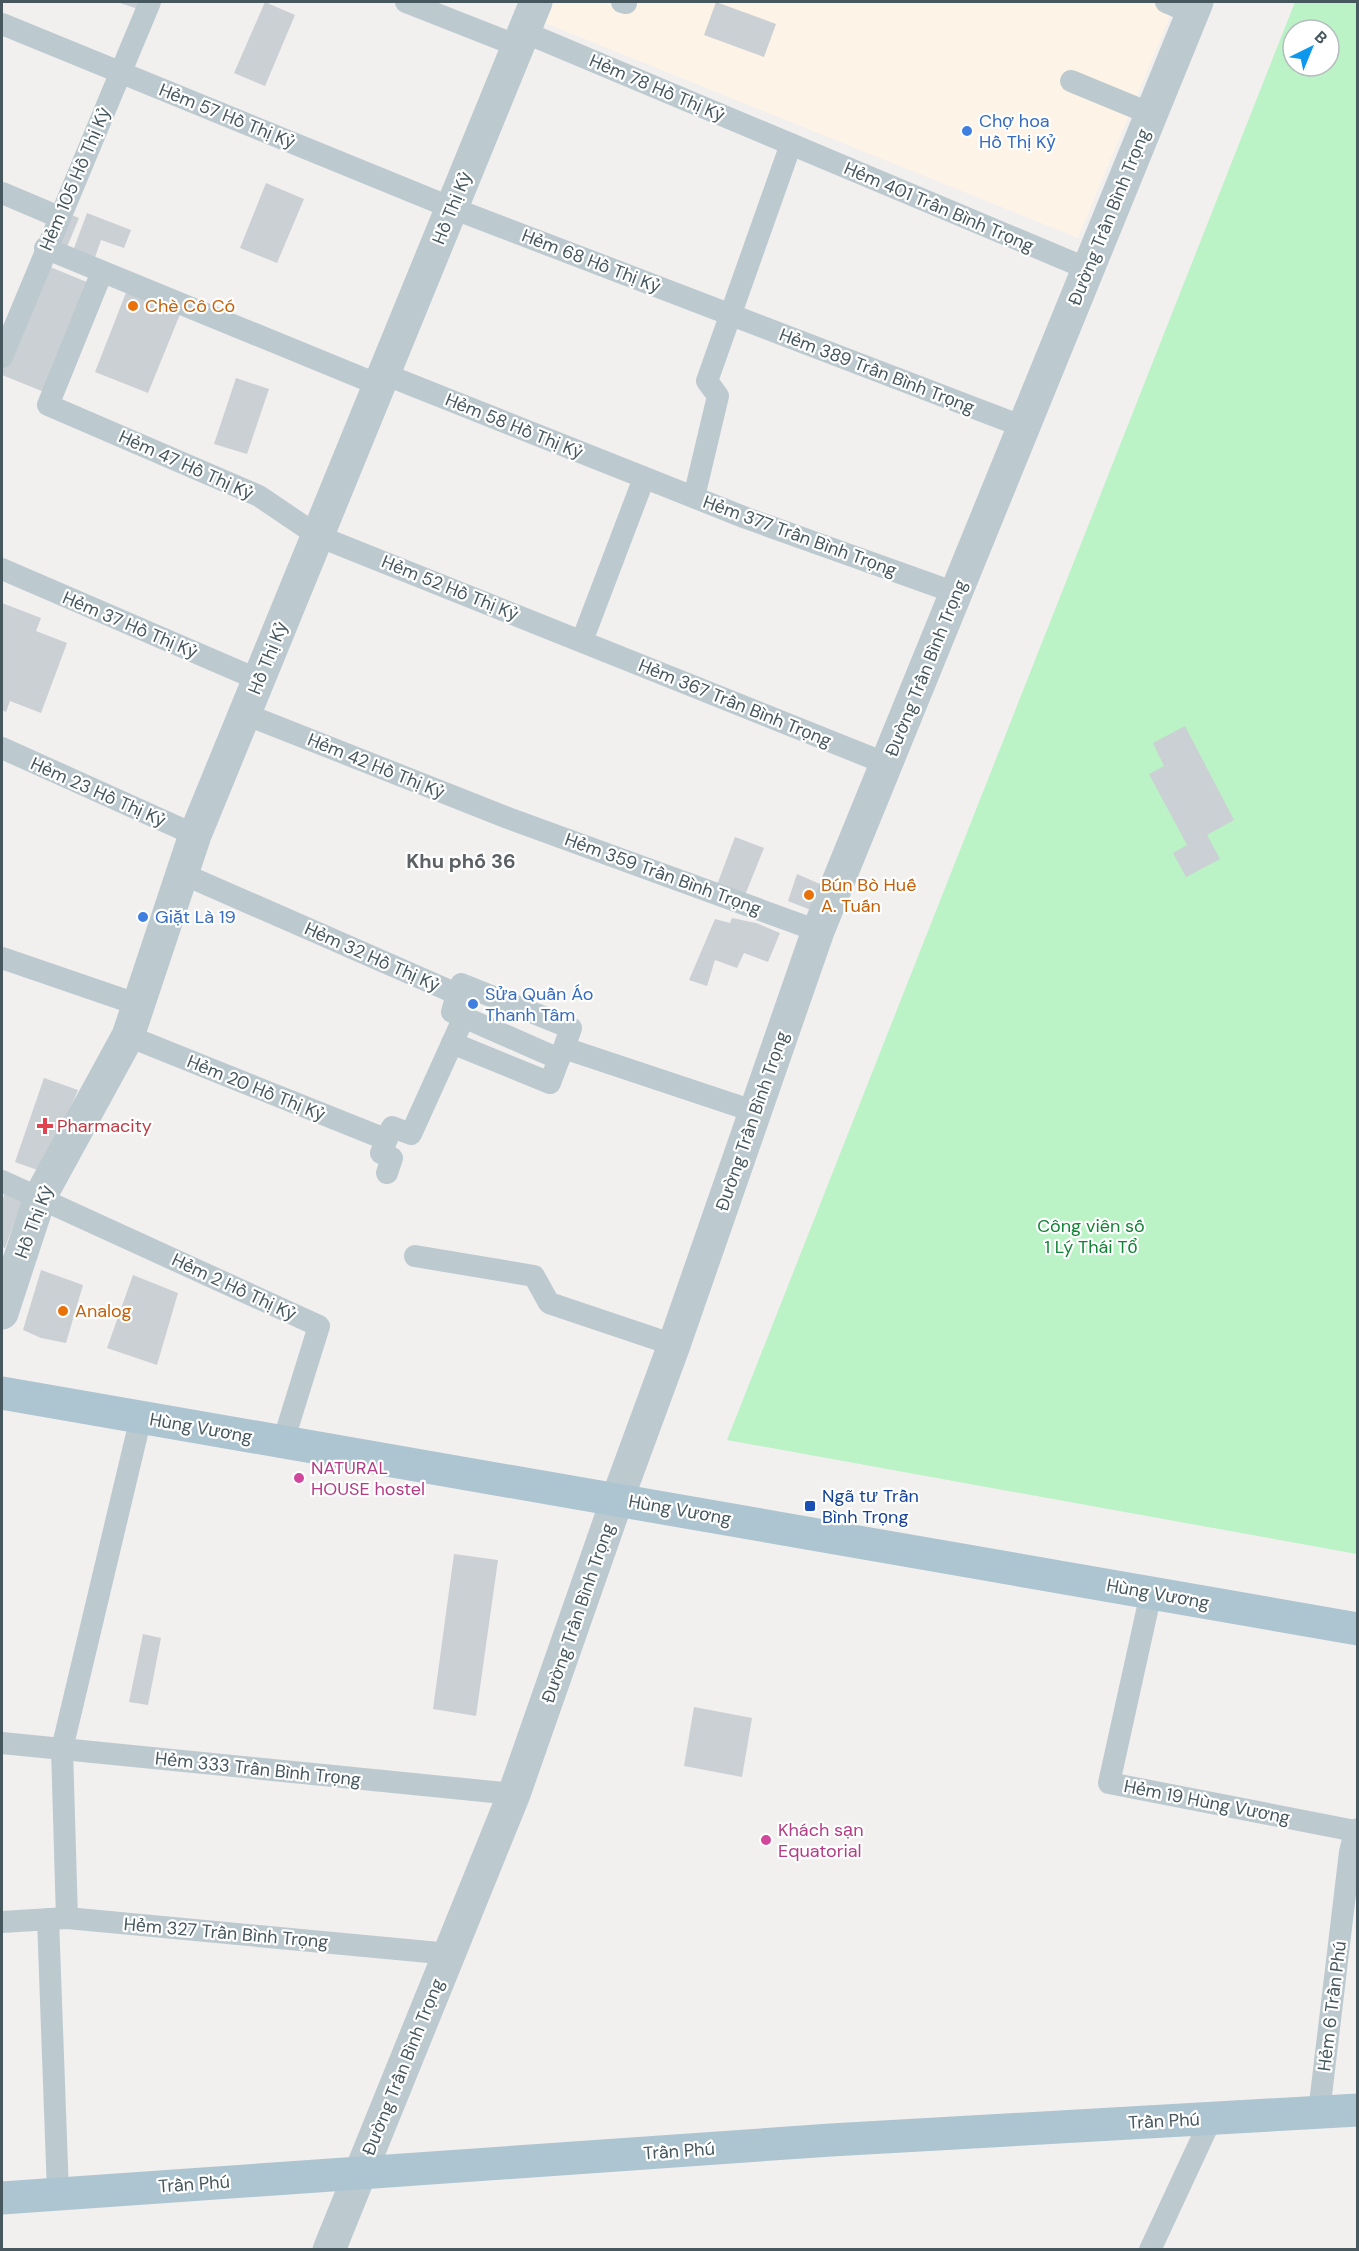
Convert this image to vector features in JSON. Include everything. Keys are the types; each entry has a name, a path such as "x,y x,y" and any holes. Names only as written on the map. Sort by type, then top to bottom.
{"main road":[{"name":"Hùng Vương","path":"2,1393 1358,1629"},
{"name":"Trần Phú","path":"2,2198 820,2140 1358,2110"}],"street":[{"name":"Hồ Thị Kỷ","path":"2,1313 40,1197 128,1036 195,835 536,2"},
{"name":"Đường Trần Bình Trọng","path":"329,2250 514,1794 674,1346 818,931 1151,114 1185,5"}],"lane":[{"name":"Hẻm 105 Hồ Thị Kỷ","path":"2,357 45,248 150,2"},
{"name":"Hẻm 78 Hồ Thị Kỷ","path":"406,2 521,39 790,144"},
{"name":"Hẻm 57 Hồ Thị Kỷ","path":"2,24 452,208"},
{"path":"1071,81 1151,114"},
{"path":"694,497 718,396 707,381 790,144"},
{"name":"Hẻm 401 Trần Bình Trọng","path":"790,144 1088,269"},
{"path":"2,193 59,217"},
{"name":"Hẻm 68 Hồ Thị Kỷ","path":"452,208 731,315"},
{"name":"Hẻm 58 Hồ Thị Kỷ","path":"45,248 381,380 644,478"},
{"name":"Hẻm 47 Hồ Thị Kỷ","path":"102,272 48,405 259,496 318,536"},
{"name":"Hẻm 389 Trần Bình Trọng","path":"731,315 1024,427"},
{"path":"582,641 644,478"},
{"name":"Hẻm 377 Trần Bình Trọng","path":"644,478 746,518 956,593"},
{"name":"Hẻm 52 Hồ Thị Kỷ","path":"318,536 582,641"},
{"name":"Hẻm 37 Hồ Thị Kỷ","path":"2,569 259,680"},
{"name":"Hẻm 367 Trần Bình Trọng","path":"582,641 887,764"},
{"name":"Hẻm 42 Hồ Thị Kỷ","path":"245,714 508,818"},
{"name":"Hẻm 23 Hồ Thị Kỷ","path":"2,748 195,835"},
{"name":"Hẻm 359 Trần Bình Trọng","path":"508,818 818,931"},
{"name":"Hẻm 32 Hồ Thị Kỷ","path":"183,874 457,994 461,984 571,1029 561,1053"},
{"path":"2,958 139,1005"},
{"path":"457,994 452,1012 464,1017 561,1053 756,1112"},
{"path":"387,1173 392,1158 381,1153 385,1139 392,1127 411,1134 464,1017"},
{"name":"Hẻm 20 Hồ Thị Kỷ","path":"128,1036 385,1139"},
{"path":"452,1044 550,1083 561,1053"},
{"path":"2,1181 40,1197"},
{"name":"Hẻm 2 Hồ Thị Kỷ","path":"40,1197 319,1326 283,1442"},
{"path":"415,1256 534,1276 549,1303 674,1346"},
{"path":"58,2193 58,1919 62,1749 141,1417"},
{"name":"Hẻm 19 Hùng Vương","path":"1151,1593 1109,1783 1356,1830"},
{"name":"Hẻm 333 Trần Bình Trọng","path":"2,1743 514,1794"},
{"name":"Hẻm 6 Trần Phú","path":"1319,2112 1350,1852 1356,1830"},
{"name":"Hẻm 327 Trần Bình Trọng","path":"2,1922 58,1919 450,1954"},
{"path":"1150,2250 1211,2119"}],"shaded area":[{"name":"Chợ hoa Hồ Thị Kỷ","path":"554,2 1176,2 1078,238 545,23"}],"green space":[{"name":"Công viên số 1 Lý Thái Tổ","path":"1295,2 1357,2 1357,1554 727,1440 1281,37 1281,78 1341,78 1341,18 1289,18"}],"building":[{"path":"117,2 140,2 138,9"},
{"path":"265,2 295,15 265,86 234,73"},
{"path":"716,2 776,24 764,57 704,35"},
{"path":"266,183 304,199 277,263 240,248"},
{"path":"64,212 79,218 64,254 49,248"},
{"path":"87,213 131,230 124,248 101,240 93,263 71,256"},
{"path":"43,264 94,285 49,394 2,375 2,365"},
{"path":"129,285 183,307 148,393 95,372"},
{"path":"236,378 269,389 247,454 214,444"},
{"path":"2,603 41,618 36,631 67,643 41,713 10,701 6,712 2,710"},
{"path":"1185,726 1234,820 1207,835 1220,859 1186,877 1173,853 1187,845 1149,774 1164,766 1153,743"},
{"path":"735,837 764,848 745,895 717,885"},
{"name":"Bún Bò Huế A. Tuấn","path":"797,874 829,888 821,914 788,901"},
{"path":"732,918 756,923 780,933 768,962 744,953 737,968 715,960 707,986 689,980 715,919 730,923"},
{"name":"Pharmacity","path":"44,1078 78,1090 43,1172 15,1162"},
{"path":"6,1188 24,1196 5,1248 2,1247 2,1202"},
{"path":"41,1270 83,1285 66,1343 41,1338 23,1330"},
{"path":"133,1275 178,1293 157,1365 107,1348"},
{"path":"454,1554 498,1560 476,1716 433,1709"},
{"path":"143,1634 161,1638 148,1705 129,1702"},
{"path":"694,1707 752,1718 742,1777 684,1766"}],"place":[{"name":"Chợ hoa Hồ Thị Kỷ","path":"967,131"},
{"name":"Chè Cô Có","path":"133,306"},
{"name":"Bún Bò Huế A. Tuấn","path":"809,895"},
{"name":"Giặt Là 19","path":"143,917"},
{"name":"Sửa Quần Áo Thanh Tâm","path":"473,1004"},
{"name":"Pharmacity","path":"45,1126"},
{"name":"Analog","path":"63,1311"},
{"name":"NATURAL HOUSE hostel","path":"299,1478"},
{"name":"Ngã tư Trần Bình Trọng","path":"810,1506"},
{"name":"Khách sạn Equatorial","path":"766,1840"}],"district":[{"name":"Khu phố 36","path":"461,861"}]}
